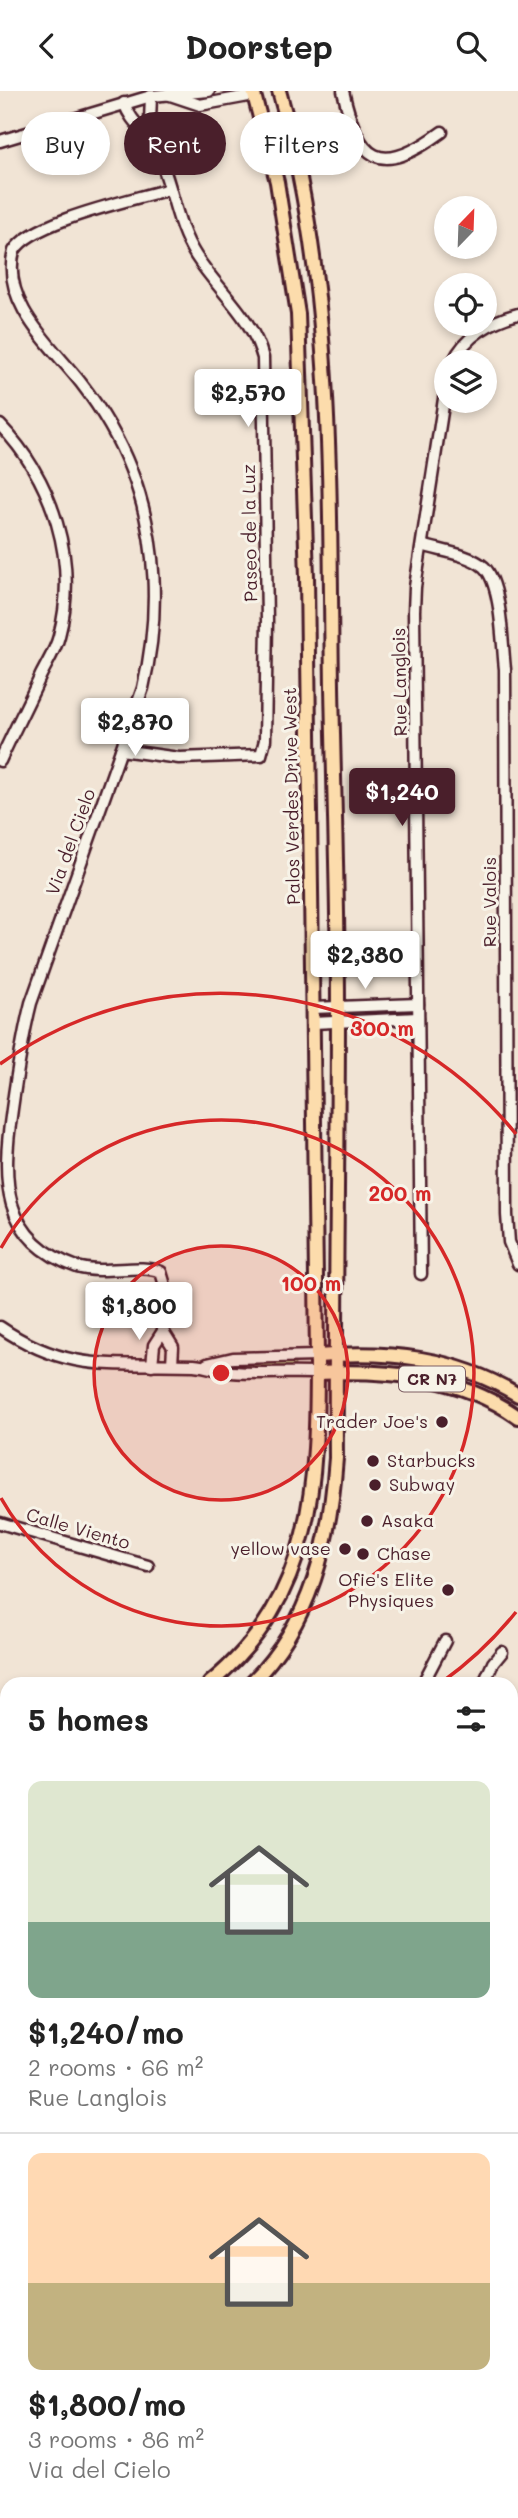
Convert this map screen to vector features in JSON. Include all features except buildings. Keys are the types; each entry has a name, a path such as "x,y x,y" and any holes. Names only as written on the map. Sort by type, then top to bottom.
{"main road":[{"path":"256,1677 295,1629 325,1541 335,1468 337,1372 338,1007 330,463 322,313 301,180 279,91"},
{"name":"Palos Verdes Drive West","path":"216,1677 240,1655 257,1633 294,1569 307,1526 313,1492 317,1373 312,1215 313,1023 307,577 298,314 277,182 254,93"},
{"path":"298,314 322,313"},
{"name":"CR N7","path":"317,1356 411,1356 438,1361 468,1370 518,1395"},
{"name":"CR N7","path":"317,1373 399,1374 449,1383 490,1400 518,1417"}],"street":[{"path":"0,141 151,96 208,91"},
{"path":"343,91 353,132 368,153 396,158 416,150 442,132"},
{"path":"166,94 200,105 254,93"},
{"path":"150,112 151,96"},
{"name":"Paseo de la Luz","path":"124,103 128,112"},
{"name":"Paseo de la Luz","path":"121,750 179,758 261,755 265,740 267,635 263,358 246,317 197,258 179,223 164,175"},
{"name":"Via del Cielo","path":"152,1365 154,1345 163,1331 164,1282 161,1272 152,1268 116,1272 79,1268 51,1255 26,1235 10,1211 3,1178 21,1042 31,1003 143,688 151,656 155,592 148,530 137,487 119,443 78,379 16,308 8,288 8,273 14,251 21,242 44,227 169,189"},
{"path":"459,350 479,331 496,321 518,314"},
{"name":"Rue Langlois","path":"421,1274 415,611 442,413"},
{"path":"0,425 17,443 43,485 61,537 66,576 59,639 0,761"},
{"name":"Rue Valois","path":"422,545 475,562 484,568 495,583 505,669 507,1215 509,1243 518,1264"},
{"path":"312,1008 418,1004"},
{"path":"313,1023 418,1018"},
{"path":"0,1341 3,1329 42,1351 96,1365 172,1364 204,1366 229,1372 317,1373"},
{"name":"Via del Cielo","path":"163,1331 173,1347 172,1364"},
{"path":"204,1366 233,1358 317,1356"},
{"name":"Calle Viento","path":"0,1523 148,1566"},
{"path":"426,1677 445,1641"},
{"path":"487,1677 502,1652"}],"green space":[{"path":"295,1361 294,1367 219,1365 219,1363"}],"place":[{"name":"Trader Joe's","path":"442,1422"},
{"name":"Starbucks","path":"373,1461"},
{"name":"Subway","path":"375,1485"},
{"name":"Asaka","path":"367,1521"},
{"name":"yellow vase","path":"345,1549"},
{"name":"Chase","path":"363,1554"},
{"name":"Ofie's Elite Physiques","path":"448,1590"}]}
